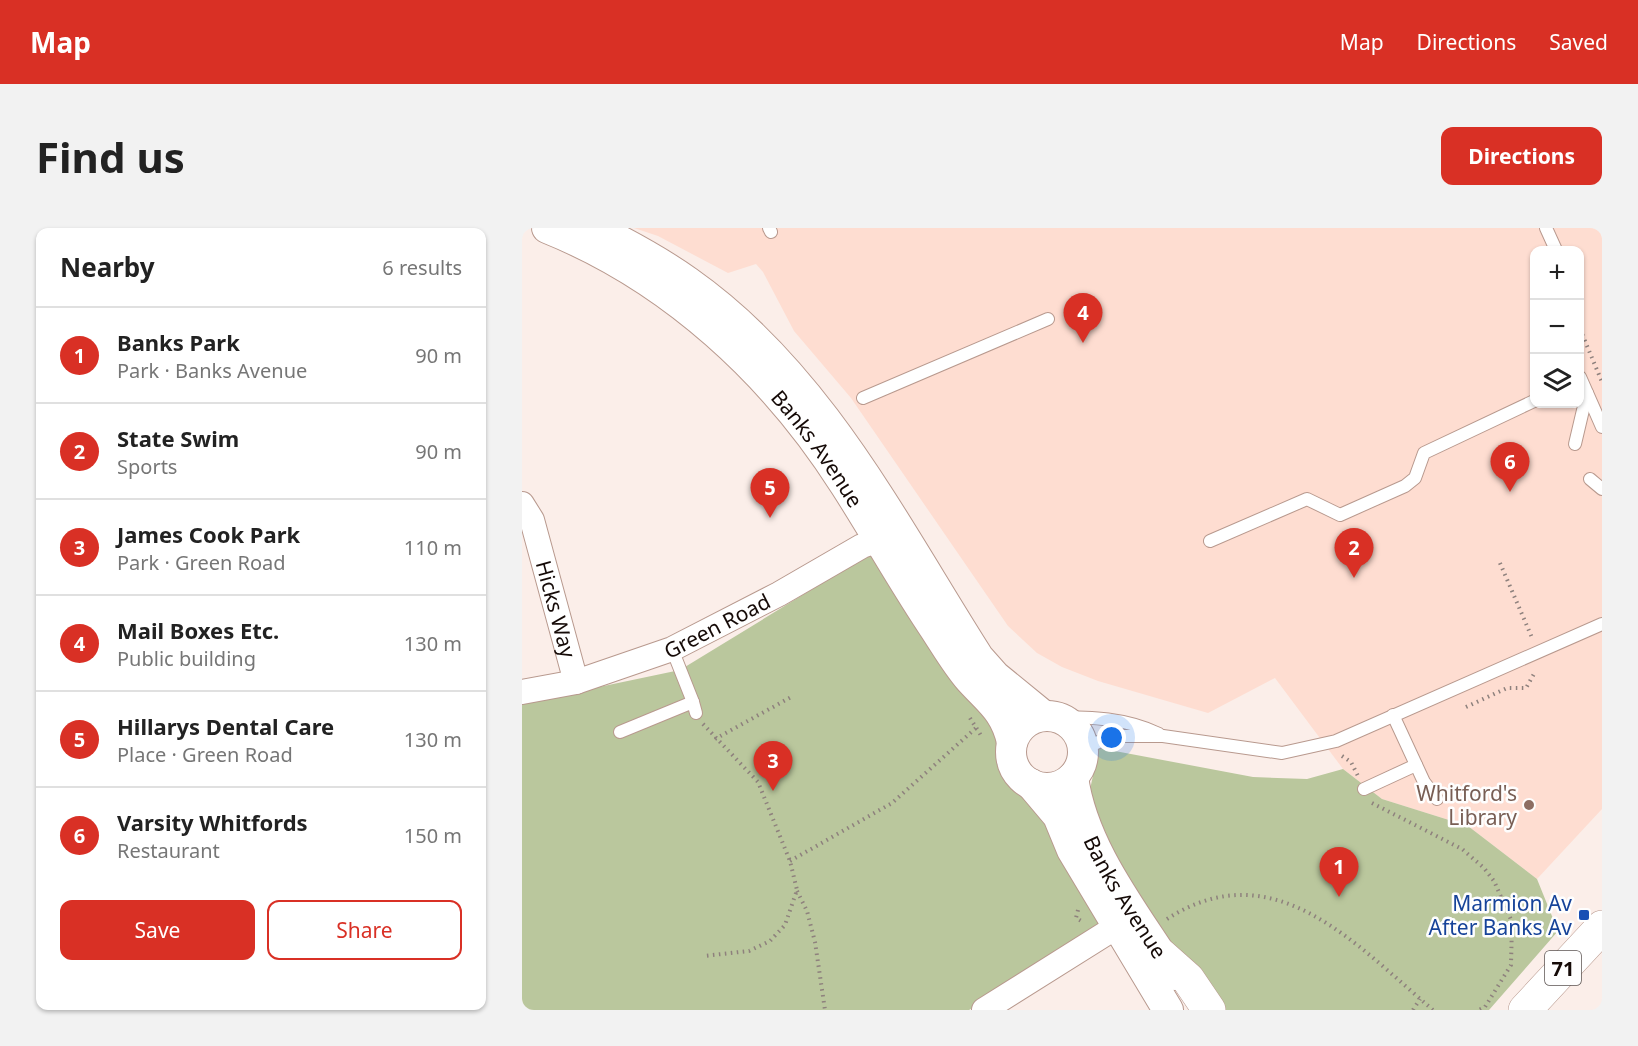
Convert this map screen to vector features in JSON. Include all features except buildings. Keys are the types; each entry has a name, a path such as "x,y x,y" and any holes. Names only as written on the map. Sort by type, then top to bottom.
{"highway":[{"name":"71","path":"1526,1010 1602,927"},
{"path":"1144,929 1188,979 1209,1010"}],"street":[{"name":"Banks Avenue","path":"548,228 604,254 640,275 705,323 732,347 762,377 844,483 890,536 979,658 995,676 1050,716"},
{"name":"Banks Avenue","path":"595,228 643,252 689,282 717,305 778,362 837,434 957,664 1002,713 1008,724 1012,742"},
{"name":"Hicks Way","path":"522,504 532,520 576,682"},
{"name":"Green Road","path":"522,692 576,682 672,649 779,594 862,546 890,536"},
{"path":"1050,716 1074,728 1078,763 1053,788 1031,784 1022,778 1013,764 1012,742 1023,724 1050,716"},
{"name":"Banks Avenue","path":"1078,763 1077,806 1090,837 1144,929 1196,1010"},
{"name":"Banks Avenue","path":"1031,784 1058,816 1072,850 1144,929 1168,1010"},
{"path":"984,1010 1144,929"}],"lane":[{"path":"1546,228 1554,246"},
{"path":"863,398 1048,319"},
{"path":"1584,387 1602,427"},
{"path":"1575,444 1587,393"},
{"path":"1210,541 1307,499 1340,515 1405,486 1415,478 1424,453 1530,403"},
{"path":"1590,479 1602,489"},
{"path":"1078,763 1112,736 1163,736 1282,753 1336,741 1602,624"},
{"path":"620,732 695,707 672,649"},
{"path":"1393,715 1424,782 1437,799"},
{"path":"1050,716 1102,718 1142,726 1163,736"},
{"path":"1364,789 1416,765"}],"path":[{"path":"1584,339 1602,382"},
{"path":"1466,707 1507,688 1526,688 1543,662 1500,563"},
{"path":"715,739 793,696"},
{"path":"695,707 715,739 758,782 790,861 797,890 807,911 815,942 825,1010"},
{"path":"790,861 892,803 976,728"},
{"path":"1342,756 1351,762 1369,801 1462,849 1484,868 1494,881 1512,922 1511,964 1485,1007 1479,1010"},
{"path":"704,956 749,951 770,941 785,925 797,890"},
{"path":"1144,929 1201,902 1223,897 1250,895 1284,901 1304,908 1340,931 1433,1010"},
{"path":"1413,1010 1420,999"}],"shaded area":[{"path":"634,228 1602,228 1602,809 1537,879 1468,826 1382,799 1343,769 1275,678 1208,713 1098,681 1062,667 1037,653 1008,626 851,398 794,331 763,272 756,264 728,273 658,236"}],"green space":[{"path":"873,552 991,718 1010,771 1111,921 969,1010 522,1010 522,698 599,687 680,670"},
{"path":"1099,748 1253,777 1307,779 1343,769 1382,799 1468,826 1537,879 1558,931 1489,1010 1200,1010 1141,915 1089,794"}],"place":[{"name":"Mail Boxes Etc.","path":"1083,343"},
{"name":"Varsity Whitfords","path":"1510,492"},
{"name":"Hillarys Dental Care","path":"770,518"},
{"name":"State Swim","path":"1354,578"},
{"name":"James Cook Park","path":"773,791"},
{"name":"Whitford's Library","path":"1529,805"},
{"name":"Banks Park","path":"1339,897"},
{"name":"Marmion Av After Banks Av","path":"1584,915"}]}
